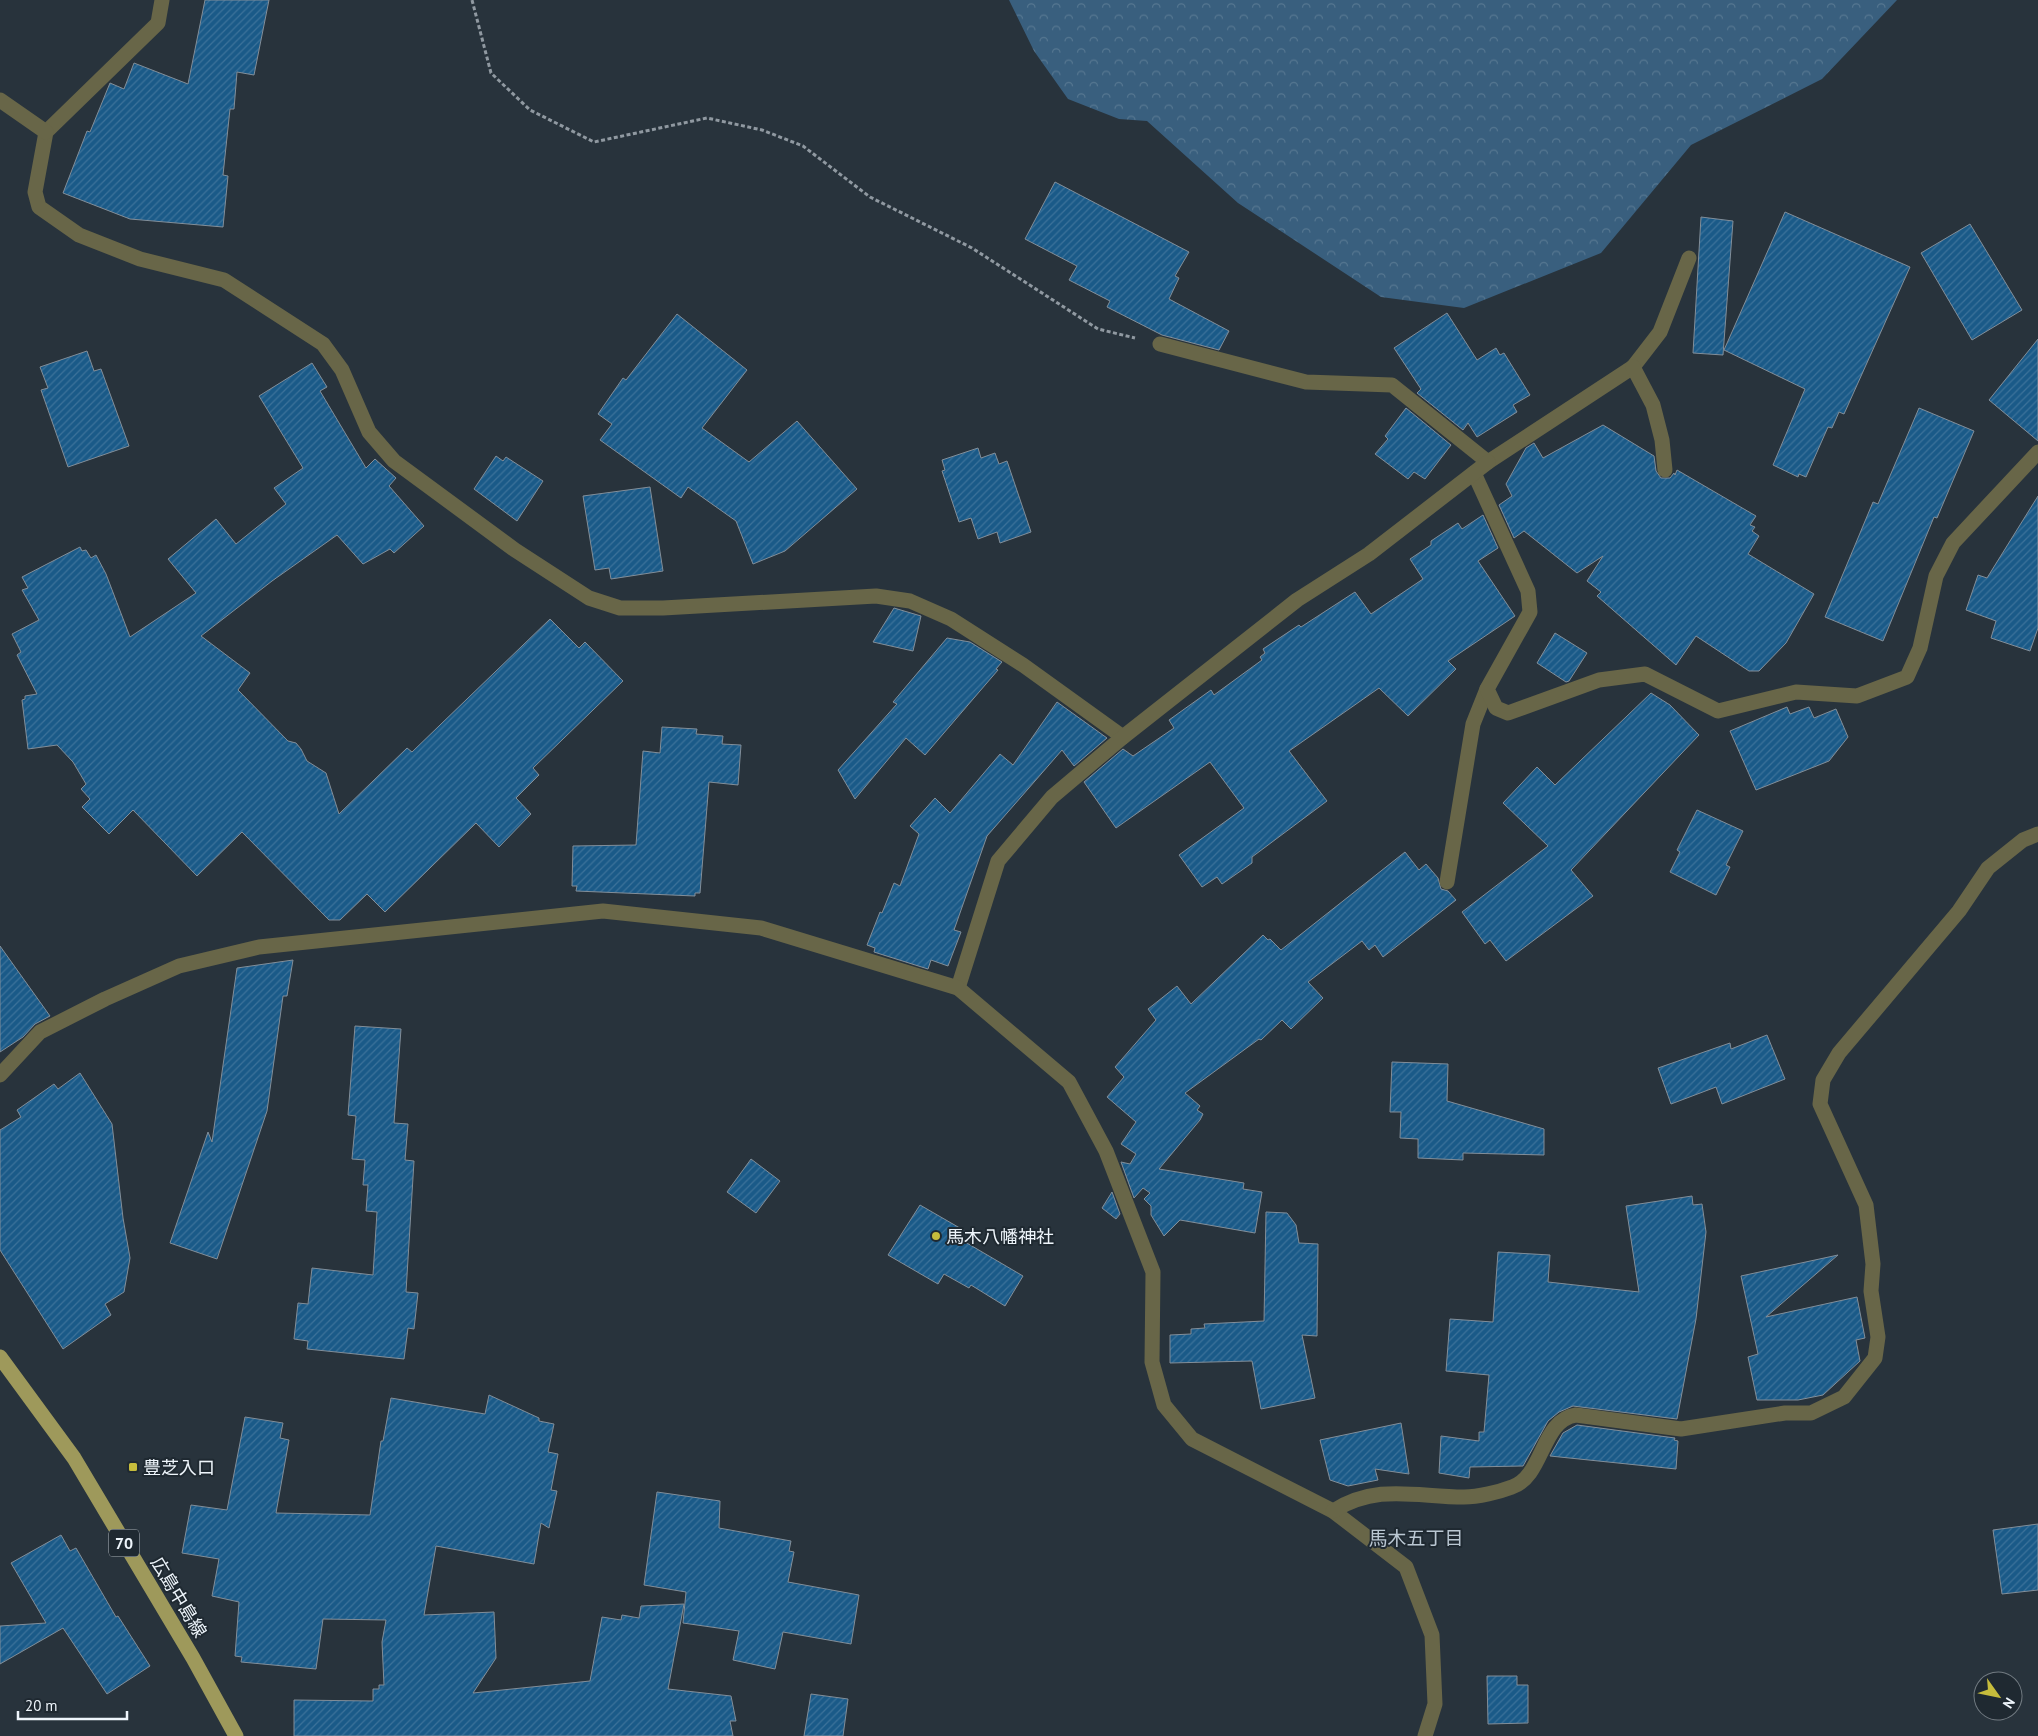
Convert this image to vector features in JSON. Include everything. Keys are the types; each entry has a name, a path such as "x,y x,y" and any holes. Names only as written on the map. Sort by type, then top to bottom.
{"main road":[{"name":"広島中島線","path":"0,1357 74,1458 194,1658 236,1736"}],"street":[{"path":"162,0 158,23 46,132 35,192 39,207 80,235 140,259 224,280 323,344 342,370 369,432 394,462 514,550 588,598 620,608 663,608 876,596 910,602 951,619 1023,665 1123,737"},
{"path":"0,100 46,132"},
{"path":"958,988 998,861 1052,797 1123,737 1297,600 1369,554 1488,462 1633,367 1660,332 1690,258"},
{"path":"1160,344 1306,382 1392,385 1488,462"},
{"path":"1633,367 1653,405 1662,440 1665,470"},
{"path":"1487,689 1496,708 1508,713 1599,680 1645,674 1718,711 1796,692 1857,696 1907,677 1920,648 1936,576 1953,543 2038,452"},
{"path":"1447,882 1473,724 1487,689 1530,612 1528,591 1474,473"},
{"path":"1333,1511 1351,1500 1404,1492 1465,1498 1514,1486 1527,1478 1557,1425 1568,1416 1576,1415 1681,1429 1785,1413 1811,1412 1844,1397 1875,1358 1878,1337 1871,1291 1873,1264 1866,1205 1820,1104 1822,1080 1839,1053 1959,912 1988,868 2023,840 2038,834"},
{"path":"0,1075 40,1032 141,981 179,966 259,948 603,911 761,928 958,988 1069,1082 1106,1151 1153,1272 1152,1362 1164,1405 1192,1440 1333,1511 1406,1567 1432,1635 1435,1704 1425,1736"}],"path":[{"path":"472,0 491,73 530,110 594,142 707,118 762,130 803,146 870,197 972,248 1098,329 1160,344"}],"green space":[{"path":"1009,0 1897,0 1822,79 1691,145 1601,253 1464,308 1381,297 1238,203 1147,121 1119,119 1068,99 1034,51"}],"building":[{"path":"205,0 269,0 254,75 237,72 234,109 230,109 223,175 228,176 223,227 130,219 63,193 87,131 90,132 110,83 124,89 134,63 188,84"},
{"path":"1055,182 1189,252 1175,276 1179,278 1169,299 1229,331 1219,350 1162,335 1107,307 1110,301 1069,280 1077,266 1025,239"},
{"path":"1785,212 1910,267 1844,414 1839,412 1832,428 1828,427 1806,477 1799,474 1798,477 1773,465 1805,389 1724,350"},
{"path":"1701,217 1733,221 1723,355 1693,353"},
{"path":"1970,224 2022,310 1972,340 1921,253"},
{"path":"1447,313 1477,360 1496,348 1500,355 1504,353 1530,395 1513,405 1517,412 1477,437 1468,423 1463,430 1417,393 1421,389 1394,348"},
{"path":"677,314 747,370 702,428 749,462 797,421 857,489 785,551 753,564 736,521 688,487 681,498 600,440 612,424 598,414 623,378 626,380"},
{"path":"2038,339 2038,441 1989,400"},
{"path":"87,351 94,371 101,369 129,446 68,467 41,390 48,388 40,367"},
{"path":"312,363 327,387 320,391 366,468 375,459 396,478 389,486 424,526 394,553 390,549 363,564 337,535 272,581 201,636 250,673 238,690 288,741 296,743 307,761 326,773 339,814 407,748 412,752 550,619 579,648 585,642 623,681 533,768 539,775 516,798 531,814 499,847 476,823 385,912 367,894 340,920 329,920 242,832 197,876 133,810 109,834 82,807 90,799 81,789 86,784 73,762 57,745 28,749 22,700 25,699 25,696 37,694 17,655 21,652 12,634 39,620 22,590 28,588 22,577 80,547 82,551 86,550 91,558 96,555 106,574 130,637 196,593 168,559 216,519 236,544 286,504 274,488 303,468 259,396"},
{"path":"1406,408 1451,445 1425,479 1414,472 1408,479 1375,454 1388,439 1385,436"},
{"path":"1919,408 1974,431 1937,518 1934,517 1883,641 1825,617 1873,502 1878,504"},
{"path":"1603,425 1654,456 1656,471 1661,478 1670,478 1674,473 1675,475 1677,470 1756,516 1750,525 1755,527 1752,531 1759,536 1748,554 1814,594 1786,643 1759,671 1749,671 1696,636 1676,665 1597,596 1601,592 1587,581 1603,556 1577,573 1524,531 1514,538 1499,505 1512,496 1506,484 1526,448 1534,443 1543,458"},
{"path":"978,448 981,458 995,453 999,464 1007,461 1031,532 1000,543 997,532 978,539 971,518 959,522 942,471 945,470 942,460"},
{"path":"496,456 503,461 506,457 543,481 517,521 474,489"},
{"path":"650,487 663,571 611,579 609,568 595,570 583,496"},
{"path":"2038,496 2038,628 2030,651 1991,638 1996,621 1966,610 1978,575 1987,578"},
{"path":"1483,515 1498,548 1478,561 1515,616 1448,661 1456,669 1408,716 1379,688 1289,751 1327,801 1252,857 1252,863 1222,884 1217,877 1202,887 1179,855 1244,808 1210,762 1116,828 1084,782 1123,749 1133,756 1174,728 1169,720 1211,690 1214,695 1262,660 1260,657 1265,653 1263,649 1355,592 1371,614 1423,579 1410,559 1431,545 1431,541 1458,523 1462,529"},
{"path":"894,608 921,616 913,651 873,642"},
{"path":"1555,633 1587,653 1569,681 1566,682 1537,663"},
{"path":"947,638 970,642 1002,662 996,669 998,670 925,755 906,738 855,799 838,770 897,704 893,702"},
{"path":"1651,693 1670,705 1699,735 1571,870 1593,896 1506,961 1490,940 1485,944 1462,912 1548,846 1503,803 1537,767 1555,785"},
{"path":"1057,702 1107,738 1074,766 1062,750 987,836 954,930 961,932 948,966 931,960 928,969 874,952 875,948 867,945 894,883 900,886 919,834 910,826 935,798 950,813 1000,754 1013,765"},
{"path":"1787,707 1790,714 1809,707 1814,718 1836,709 1848,737 1829,761 1756,790 1730,731"},
{"path":"662,727 697,729 696,734 723,736 722,744 741,745 738,785 709,782 700,893 695,893 695,896 576,891 577,886 572,886 573,846 636,845 643,751 660,753"},
{"path":"1697,810 1743,831 1726,865 1730,867 1716,895 1670,872 1680,852 1677,850"},
{"path":"1405,852 1419,870 1426,864 1438,878 1441,889 1448,891 1456,900 1383,957 1375,945 1369,950 1362,941 1308,982 1323,998 1291,1029 1282,1020 1261,1040 1259,1039 1185,1093 1200,1106 1197,1110 1203,1114 1159,1169 1244,1183 1243,1189 1262,1192 1255,1233 1180,1220 1164,1236 1151,1215 1151,1206 1144,1199 1150,1193 1143,1188 1134,1198 1121,1162 1130,1164 1136,1154 1121,1144 1136,1122 1107,1097 1124,1077 1115,1067 1156,1020 1148,1009 1177,986 1191,1004 1263,935 1281,950"},
{"path":"0,946 50,1016 35,1024 23,1037 0,1052"},
{"path":"293,960 287,996 283,996 267,1111 217,1259 170,1243 208,1132 212,1142 237,968"},
{"path":"355,1026 401,1029 394,1123 408,1124 405,1160 414,1161 406,1292 418,1293 414,1329 408,1328 404,1359 307,1349 308,1341 294,1339 298,1303 308,1304 312,1268 373,1275 377,1212 366,1211 368,1185 363,1185 365,1160 352,1159 356,1116 348,1115"},
{"path":"1767,1035 1785,1079 1722,1104 1716,1087 1671,1104 1658,1068 1730,1043 1731,1049"},
{"path":"1392,1062 1448,1064 1447,1101 1544,1129 1544,1155 1463,1153 1463,1160 1418,1158 1418,1139 1400,1138 1401,1112 1390,1112"},
{"path":"80,1073 112,1124 123,1218 130,1258 124,1292 105,1304 111,1315 63,1349 0,1250 0,1130 21,1117 17,1110 54,1084 58,1089"},
{"path":"751,1159 780,1181 756,1213 727,1192"},
{"path":"1112,1192 1120,1214 1116,1219 1102,1208"},
{"path":"1692,1196 1693,1205 1702,1204 1706,1232 1696,1319 1677,1419 1573,1406 1559,1412 1548,1421 1523,1466 1470,1467 1469,1478 1439,1473 1441,1436 1479,1441 1479,1432 1484,1432 1489,1375 1446,1371 1450,1319 1493,1322 1498,1252 1550,1255 1548,1282 1639,1292 1626,1206"},
{"path":"920,1205 965,1231 960,1239 1023,1276 1005,1306 971,1285 969,1288 944,1274 938,1284 888,1255"},
{"path":"1266,1212 1287,1213 1296,1225 1299,1243 1318,1244 1317,1336 1302,1335 1315,1398 1261,1409 1252,1361 1170,1363 1170,1335 1191,1334 1191,1329 1205,1328 1204,1324 1264,1321"},
{"path":"1838,1255 1766,1317 1857,1297 1865,1338 1856,1340 1860,1361 1823,1395 1798,1400 1757,1400 1748,1357 1758,1354 1741,1276"},
{"path":"489,1395 539,1418 539,1421 554,1424 548,1452 558,1454 551,1490 557,1491 549,1528 541,1523 534,1564 436,1546 424,1615 494,1612 496,1658 473,1693 590,1681 602,1617 621,1620 622,1615 639,1618 641,1606 684,1604 668,1689 731,1696 736,1721 730,1721 733,1736 294,1736 294,1700 373,1701 373,1689 379,1689 379,1685 384,1685 382,1642 386,1620 323,1619 316,1669 241,1662 242,1657 235,1656 239,1602 212,1596 219,1559 182,1553 191,1505 227,1510 245,1417 283,1423 280,1438 289,1440 276,1513 370,1515 381,1441 383,1441 391,1398 485,1414"},
{"path":"1401,1423 1409,1474 1375,1469 1378,1480 1348,1486 1330,1480 1320,1440"},
{"path":"1577,1425 1675,1438 1674,1440 1678,1441 1676,1469 1550,1456 1563,1433"},
{"path":"657,1492 720,1501 719,1528 791,1541 789,1551 794,1552 788,1582 859,1595 851,1644 783,1632 775,1669 733,1660 739,1631 683,1623 686,1592 644,1585"},
{"path":"2038,1524 2038,1590 2002,1594 1993,1530"},
{"path":"61,1535 70,1551 76,1548 116,1617 118,1616 150,1666 107,1694 63,1628 0,1664 0,1626 46,1623 11,1563"},
{"path":"1487,1676 1517,1676 1517,1685 1528,1685 1528,1723 1488,1724"},
{"path":"811,1694 848,1699 843,1736 804,1736"}],"place":[{"name":"馬木八幡神社","path":"936,1236"},
{"name":"豊芝入口","path":"133,1467"}],"district":[{"name":"馬木五丁目","path":"1416,1538"}]}
